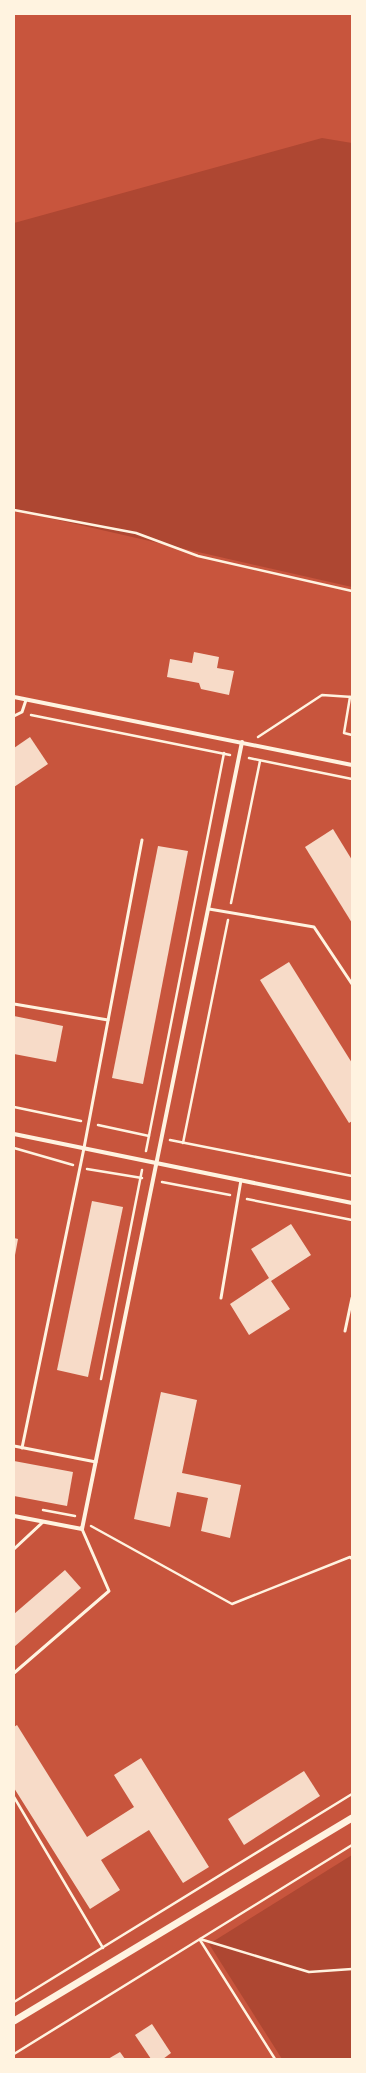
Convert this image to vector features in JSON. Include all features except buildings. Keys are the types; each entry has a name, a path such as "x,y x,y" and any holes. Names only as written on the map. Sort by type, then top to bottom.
{"street":[{"path":"14,697 352,765"},
{"path":"14,1516 82,1529 242,742"},
{"path":"14,1134 352,1203"},
{"path":"14,2021 352,1818"}],"lane":[{"path":"14,716 22,712 26,700"},
{"path":"22,1448 89,1123 142,840"},
{"path":"209,909 314,927 352,984"},
{"path":"14,1004 108,1020"},
{"path":"221,1298 241,1180"},
{"path":"346,1331 352,1298"},
{"path":"14,1446 96,1462"},
{"path":"14,1549 43,1522"},
{"path":"14,1673 109,1591 82,1529"}],"path":[{"path":"14,510 136,533 198,556 352,591"},
{"path":"248,744 322,695 351,697 344,733 352,735"},
{"path":"19,713 352,779"},
{"path":"100,1381 224,754"},
{"path":"183,1143 260,761"},
{"path":"14,1107 183,1143 352,1176"},
{"path":"14,1148 80,1167 153,1180 352,1220"},
{"path":"74,1515 75,1508"},
{"path":"36,1509 74,1515 232,1604 350,1557 352,1559"},
{"path":"14,2002 352,1794"},
{"path":"14,1797 103,1948"},
{"path":"14,2054 352,1845"},
{"path":"200,1939 308,1972 352,1969"},
{"path":"200,1939 275,2059"}],"shaded area":[{"path":"322,138 352,143 352,587 14,510 14,223"},
{"path":"352,1855 352,2059 282,2059 209,1944"}]}
